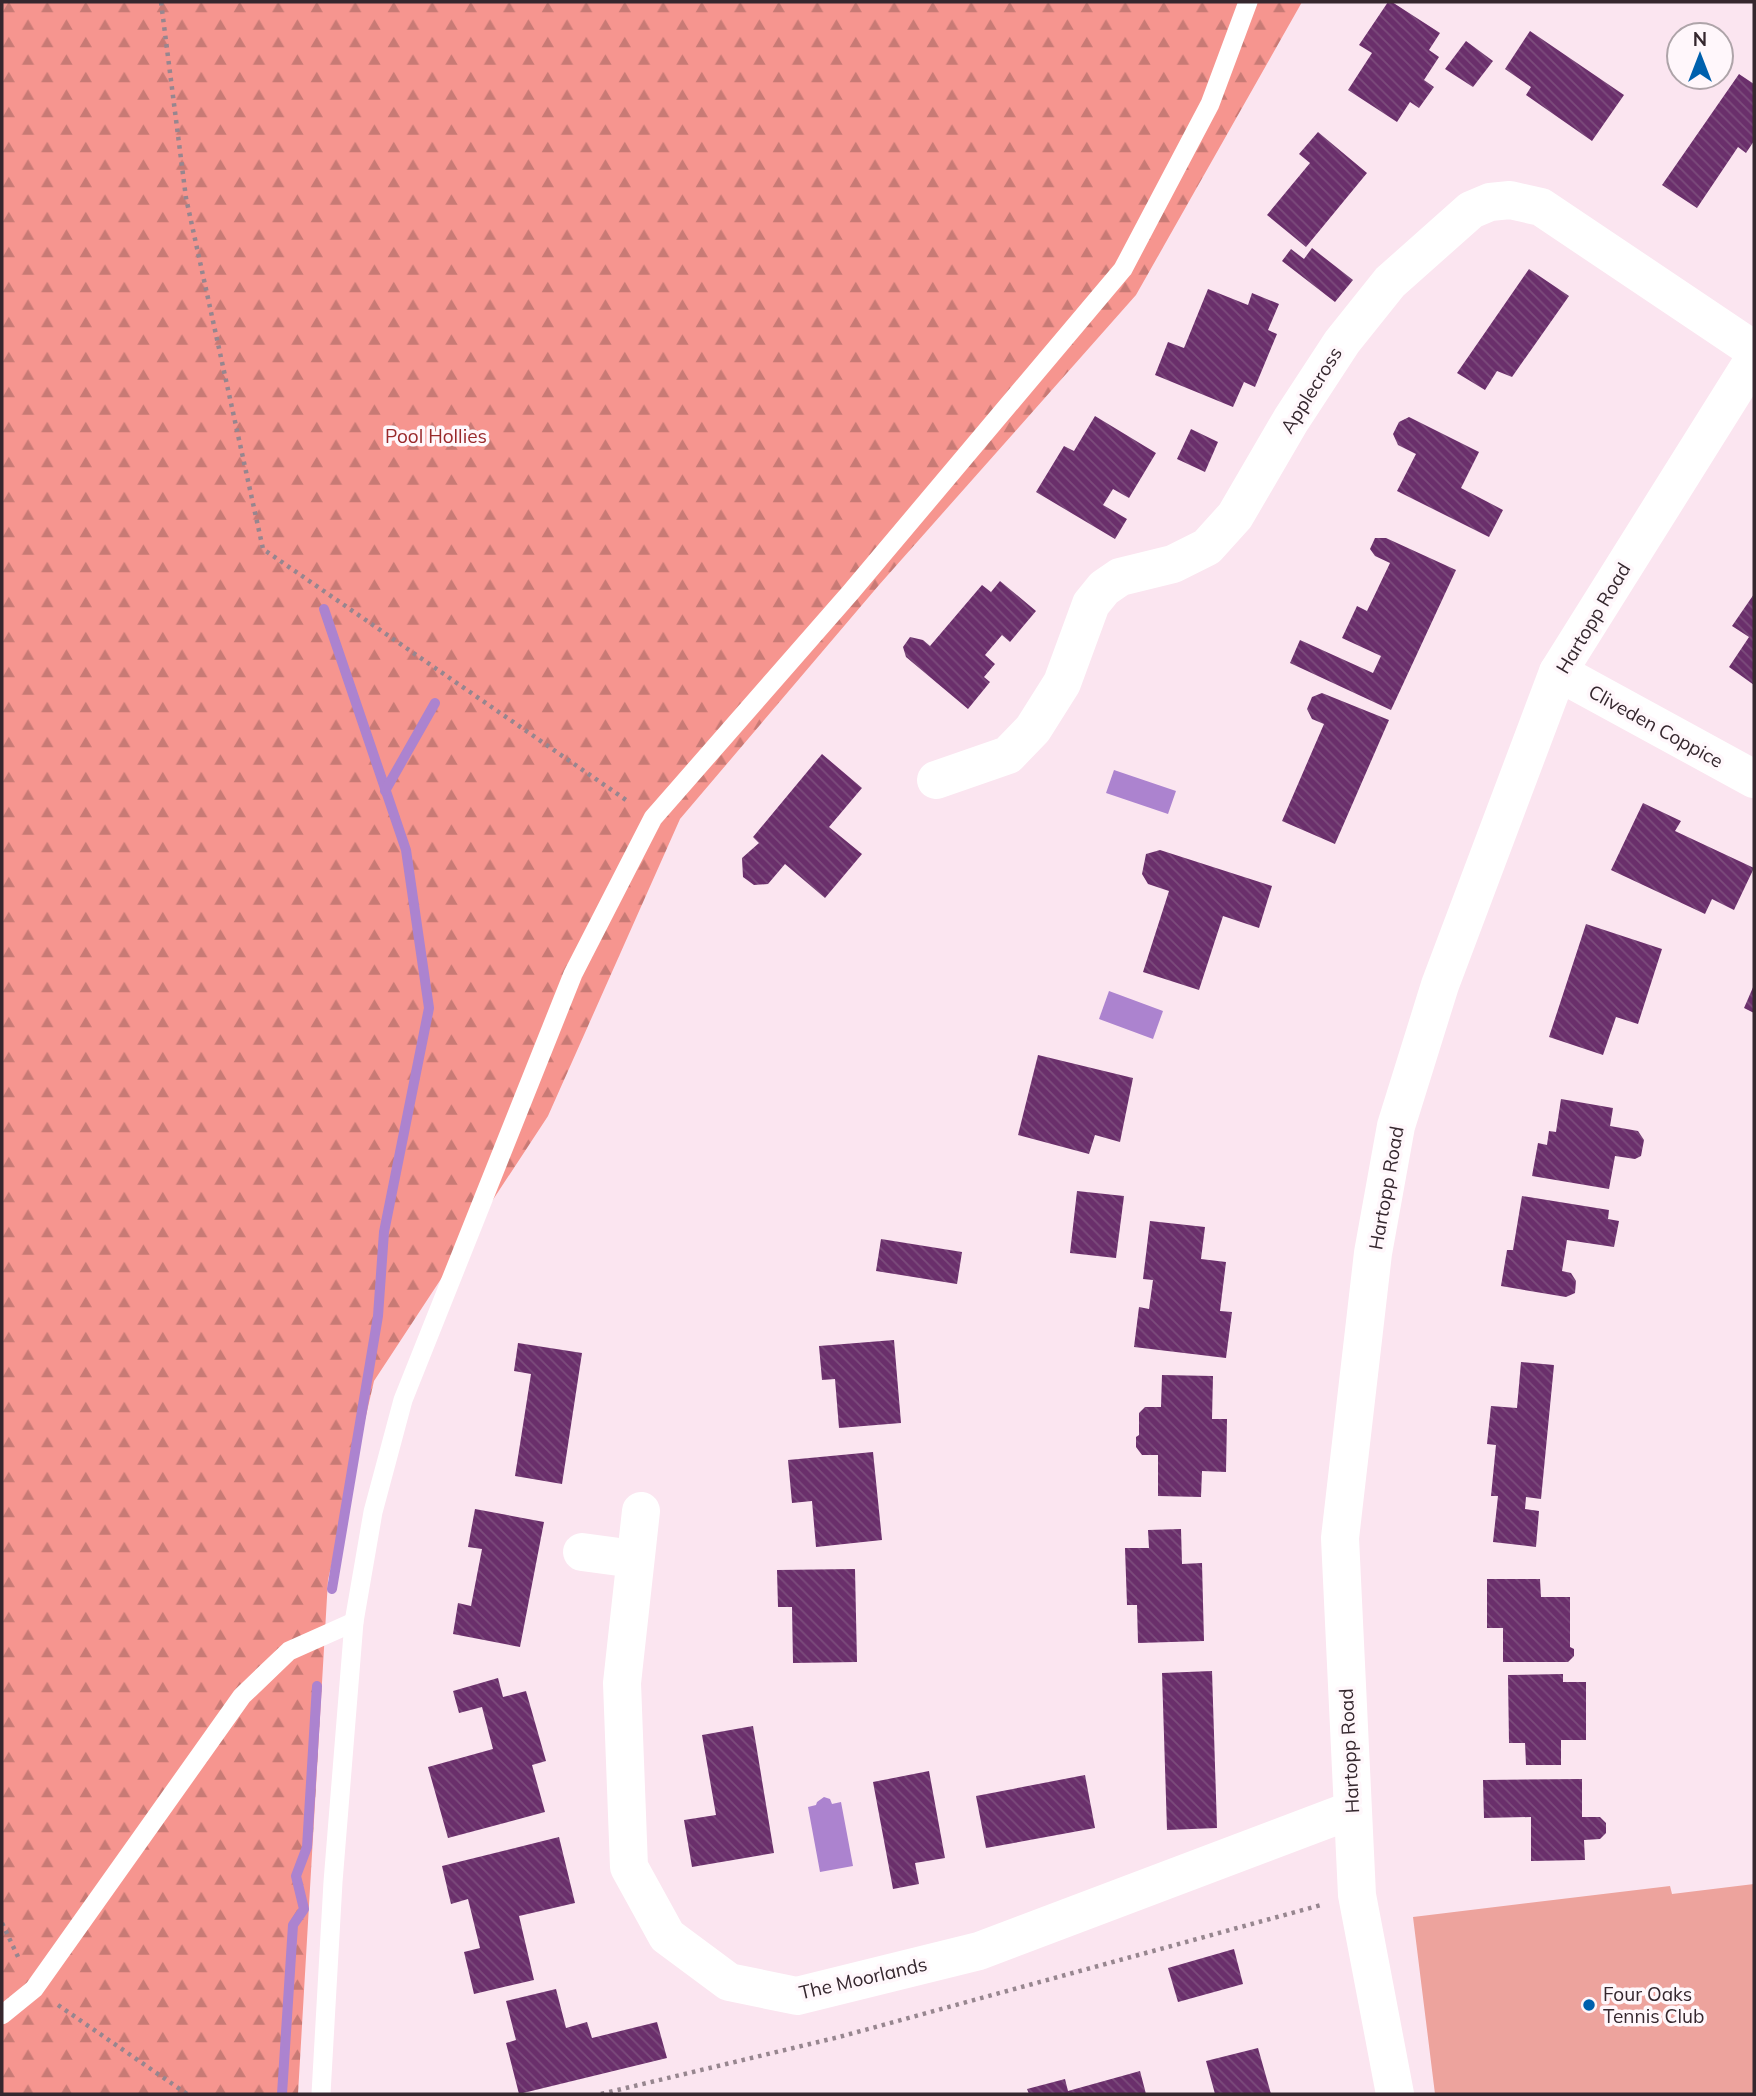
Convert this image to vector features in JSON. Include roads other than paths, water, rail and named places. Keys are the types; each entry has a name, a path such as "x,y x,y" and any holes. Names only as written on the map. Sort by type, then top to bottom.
{"street":[{"name":"Applecross","path":"936,780 1009,755 1033,729 1062,683 1091,604 1104,588 1120,577 1173,564 1207,547 1235,516 1291,420 1342,342 1390,282 1471,210 1490,202 1510,200 1541,207 1754,350"},
{"name":"Hartopp Road","path":"1395,2094 1357,1895 1340,1538 1374,1254 1396,1126 1440,985 1559,672 1754,359"},
{"name":"Cliveden Coppice","path":"1559,672 1754,779"},
{"name":"The Moorlands","path":"641,1511 622,1683 629,1867 667,1936 729,1982 797,1996 979,1951 1352,1810"},
{"path":"582,1552 634,1559"}],"lane":[{"path":"321,2094 333,1882 354,1622 373,1512 403,1400 573,974 653,818 850,593 1124,269 1210,104 1248,2"},
{"path":"2,2015 34,1989 243,1696 289,1651 354,1622"}],"waterway":[{"path":"324,609 406,850 429,1008 384,1232 378,1316 332,1589"},
{"path":"385,791 435,703"},
{"path":"282,2094 293,1925 304,1909 296,1876 307,1847 317,1686"}],"place":[{"name":"Four Oaks Tennis Club","path":"1589,2005"}],"park label":[{"name":"Pool Hollies","path":"436,436"}]}
